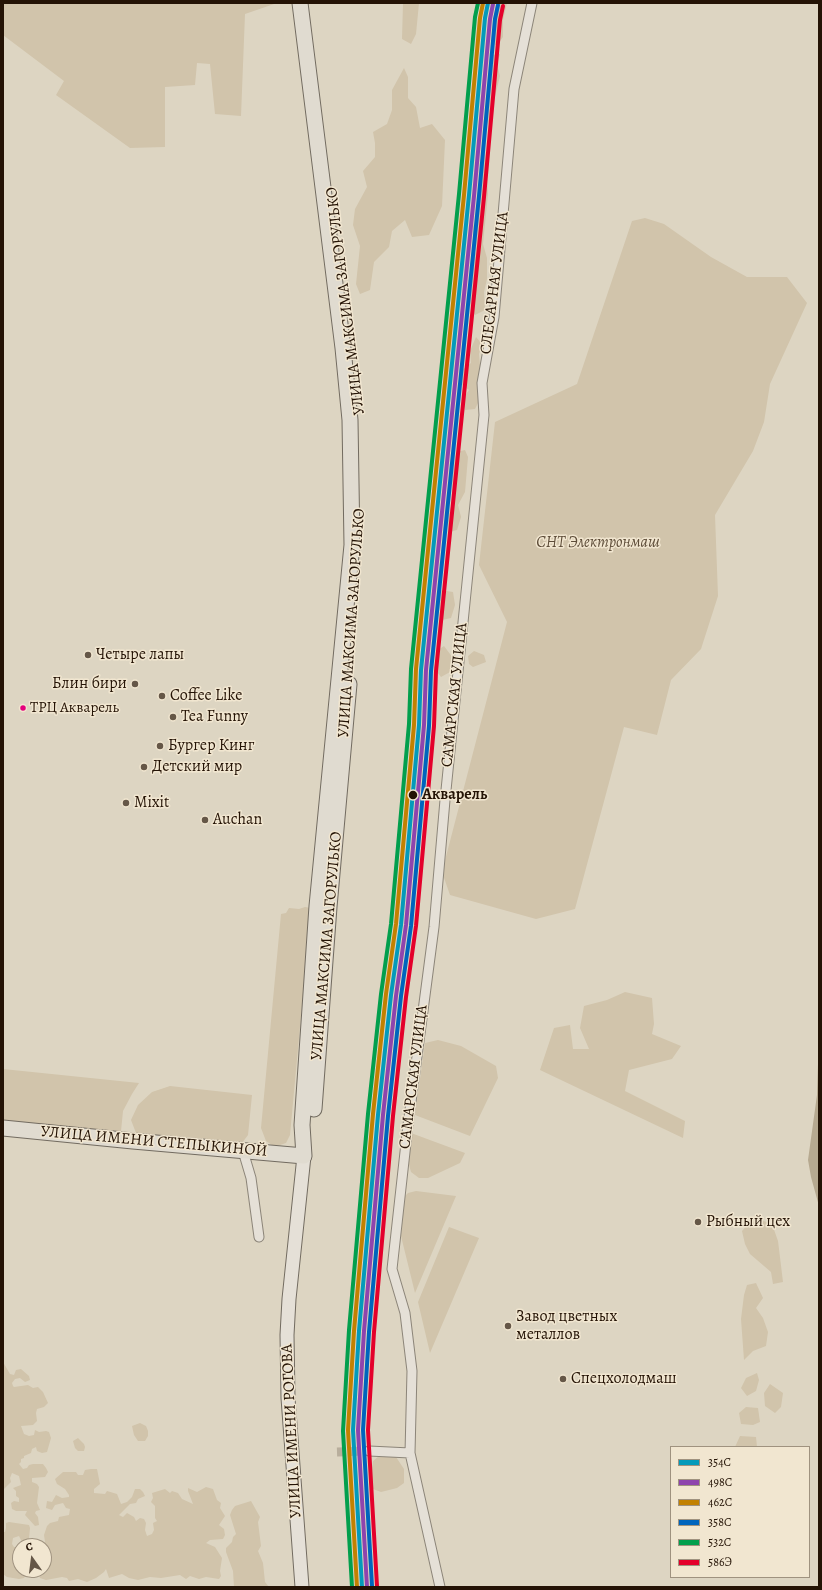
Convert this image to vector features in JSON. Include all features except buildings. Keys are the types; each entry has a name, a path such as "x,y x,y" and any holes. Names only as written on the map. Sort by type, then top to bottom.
{"main road":[{"name":"УЛИЦА МАКСИМА ЗАГОРУЛЬКО","path":"300,3 343,348 350,420 352,545 317,906 302,1125 304,1152"},
{"name":"УЛИЦА МАКСИМА ЗАГОРУЛЬКО","path":"304,1152 312,1131 329,907 362,543 360,420 353,346 309,3"},
{"name":"УЛИЦА ИМЕНИ СТЕПЫКИНОЙ","path":"3,1128 243,1151 304,1152"},
{"name":"УЛИЦА ИМЕНИ РОГОВА","path":"302,1587 288,1398 287,1335 289,1298 304,1152"}],"street":[{"name":"СЛЕСАРНАЯ УЛИЦА","path":"468,563 484,415 482,382 494,317 514,89 532,3"},
{"name":"САМАРСКАЯ УЛИЦА","path":"440,1587 410,1453 411,1364 406,1313 392,1269 408,1125 434,927 468,563"},
{"path":"243,1151 251,1178 259,1237"},
{"path":"369,1451 410,1453"}],"green space":[{"path":"3,3 277,3 245,14 241,116 215,114 210,64 197,63 195,85 165,87 165,147 130,148 56,95 64,81 3,35"},
{"path":"403,3 419,3 416,34 411,44 402,39"},
{"path":"498,3 507,3 503,20 503,37 498,44 495,45 495,12 499,6"},
{"path":"500,54 497,64 500,76 488,125 485,111 490,87 489,73 493,55"},
{"path":"404,68 408,77 408,98 416,107 420,128 432,124 445,140 442,206 429,235 412,237 405,220 392,231 389,247 374,262 370,290 360,294 356,284 360,246 353,225 355,209 367,187 363,171 375,157 373,132 387,124 392,110 392,90"},
{"path":"485,150 488,194 483,244 487,258 487,279 484,292 485,310 475,315 471,309 468,293 472,276 471,266 476,251 473,240 473,226 479,212 477,197"},
{"name":"СНТ Электронмаш","path":"645,218 664,224 711,257 747,277 787,277 807,303 770,384 764,422 753,451 715,515 718,596 701,649 671,680 657,735 624,727 575,909 536,919 450,895 442,872 507,622 479,565 495,422 577,384 632,221"},
{"path":"476,337 482,344 479,354 479,401 475,409 465,410 462,400 469,390 462,385 460,381 462,370 471,363 470,351"},
{"path":"465,450 468,457 465,492 458,505 461,517 457,530 449,532 447,520 452,503 452,479 456,452"},
{"path":"440,590 453,592 455,605 451,618 442,620 437,596"},
{"path":"444,646 453,658 450,672 441,677 434,668 438,650"},
{"path":"474,651 484,655 486,662 473,667 469,664 468,656"},
{"path":"305,907 311,908 290,1135 286,1143 277,1146 266,1141 261,1128 281,914 286,913 289,908 299,909"},
{"path":"625,992 652,998 654,1024 652,1034 681,1046 672,1059 629,1070 625,1091 685,1121 683,1138 540,1070 554,1028 570,1025 573,1049 589,1049 580,1028 584,1006 607,1000"},
{"path":"438,1040 461,1046 496,1066 498,1078 470,1136 415,1115 425,1043"},
{"path":"3,1069 139,1083 123,1111 121,1131 117,1133 3,1121"},
{"path":"170,1086 252,1095 248,1135 242,1143 235,1146 230,1142 136,1133 131,1120 138,1105 152,1092"},
{"path":"411,1133 465,1153 460,1163 428,1178 419,1178 411,1172 408,1161"},
{"path":"416,1191 456,1196 415,1293 401,1236 404,1197 408,1193"},
{"path":"761,1220 772,1224 778,1241 783,1282 773,1284 771,1272 750,1254 745,1244 742,1231 750,1222"},
{"path":"449,1227 479,1238 430,1353 418,1302"},
{"path":"756,1283 763,1298 756,1308 763,1318 768,1332 766,1346 753,1351 744,1360 741,1319 744,1295 747,1285"},
{"path":"3,1362 10,1374 14,1375 16,1370 21,1369 29,1376 30,1380 25,1382 20,1378 15,1379 12,1383 14,1387 28,1385 33,1388 38,1387 43,1392 48,1403 44,1407 37,1409 37,1421 33,1425 21,1426 24,1434 29,1436 34,1435 35,1430 39,1432 46,1431 49,1432 51,1438 47,1452 42,1453 37,1451 36,1447 32,1449 31,1453 21,1459 19,1464 23,1469 33,1464 43,1464 48,1472 45,1477 32,1478 32,1482 37,1484 39,1487 37,1503 40,1510 36,1511 35,1513 38,1517 39,1525 35,1526 25,1515 27,1511 16,1511 12,1509 11,1503 14,1501 19,1502 19,1498 16,1496 16,1491 13,1488 21,1485 19,1476 12,1473 10,1478 11,1482 3,1490"},
{"path":"757,1373 759,1380 756,1391 747,1396 741,1388 746,1378"},
{"path":"770,1384 783,1393 781,1407 775,1413 765,1406 764,1393"},
{"path":"746,1407 758,1408 760,1422 753,1425 741,1424 739,1413"},
{"path":"140,1423 146,1426 148,1431 148,1436 145,1441 138,1441 134,1435 132,1426"},
{"path":"740,1436 756,1437 757,1446 735,1446"},
{"path":"78,1438 84,1444 84,1451 78,1451 75,1448 73,1441"},
{"path":"390,1454 396,1457 404,1469 404,1483 397,1488 381,1492 373,1489 371,1474 373,1461 379,1456"},
{"path":"97,1469 100,1484 94,1489 94,1493 105,1494 107,1491 117,1494 121,1504 127,1502 132,1497 135,1489 140,1489 143,1492 145,1496 138,1499 136,1503 130,1504 119,1515 123,1517 127,1513 134,1517 136,1521 140,1518 144,1519 146,1523 145,1530 147,1536 152,1534 154,1530 153,1523 157,1521 155,1518 155,1506 151,1502 153,1498 152,1493 165,1489 170,1493 172,1491 178,1493 182,1499 193,1504 188,1488 197,1492 206,1487 213,1489 217,1500 221,1503 220,1508 225,1516 219,1525 224,1529 225,1535 223,1539 210,1540 206,1543 215,1547 222,1558 220,1571 221,1576 219,1579 206,1577 199,1579 190,1576 186,1579 180,1575 161,1578 150,1577 138,1580 129,1578 122,1574 109,1578 106,1569 96,1578 87,1582 78,1579 69,1581 67,1578 62,1577 46,1580 40,1578 52,1578 52,1538 44,1538 44,1535 47,1526 50,1523 58,1521 59,1517 69,1515 70,1509 66,1508 63,1503 55,1505 52,1510 46,1508 47,1501 52,1502 56,1495 62,1498 69,1497 65,1489 57,1484 55,1479 63,1472 76,1472 78,1475 83,1475 85,1470"},
{"path":"251,1501 260,1517 258,1522 261,1546 258,1551 263,1563 265,1582 269,1587 234,1587 233,1571 226,1552 226,1548 232,1542 233,1537 236,1534 230,1515 232,1510 235,1506"},
{"path":"9,1522 29,1525 30,1528 29,1538 20,1538 19,1536 12,1538 12,1578 3,1574 3,1532 5,1532 6,1523"}],"shaded area":[{"path":"819,1033 819,1206 808,1160 817,1095"}],"tunnel":[{"path":"337,1452 369,1451"}],"transit line":[{"name":"532С","path":"352,1587 343,1431 349,1330 368,1114 381,994 391,924 409,724 411,669 459,194 475,17 478,3"},
{"name":"462С","path":"357,1587 348,1430 354,1331 373,1114 386,994 396,924 414,725 416,669 464,195 480,18 483,3"},
{"name":"354С","path":"362,1587 353,1430 359,1331 378,1115 391,995 401,925 419,725 421,670 469,195 485,18 488,3"},
{"name":"498С","path":"367,1587 358,1430 364,1331 383,1115 396,996 406,925 424,725 426,670 474,196 490,19 493,4"},
{"name":"358С","path":"372,1586 363,1430 369,1332 388,1116 401,996 411,926 429,726 431,671 479,196 495,19 498,5"},
{"name":"586Э","path":"377,1586 368,1430 374,1332 393,1116 406,997 416,926 434,726 436,671 484,197 500,20 503,6"}],"place":[{"name":"Четыре лапы","path":"88,655"},
{"name":"Блин бири","path":"135,684"},
{"name":"Coffee Like","path":"162,696"},
{"name":"ТРЦ Акварель","path":"23,708"},
{"name":"Tea Funny","path":"173,717"},
{"name":"Бургер Кинг","path":"160,746"},
{"name":"Детский мир","path":"144,767"},
{"name":"Акварель","path":"413,795"},
{"name":"Mixit","path":"126,803"},
{"name":"Auchan","path":"205,820"},
{"name":"Рыбный цех","path":"698,1222"},
{"name":"Завод цветных металлов","path":"508,1326"},
{"name":"Спецхолодмаш","path":"563,1379"}]}
